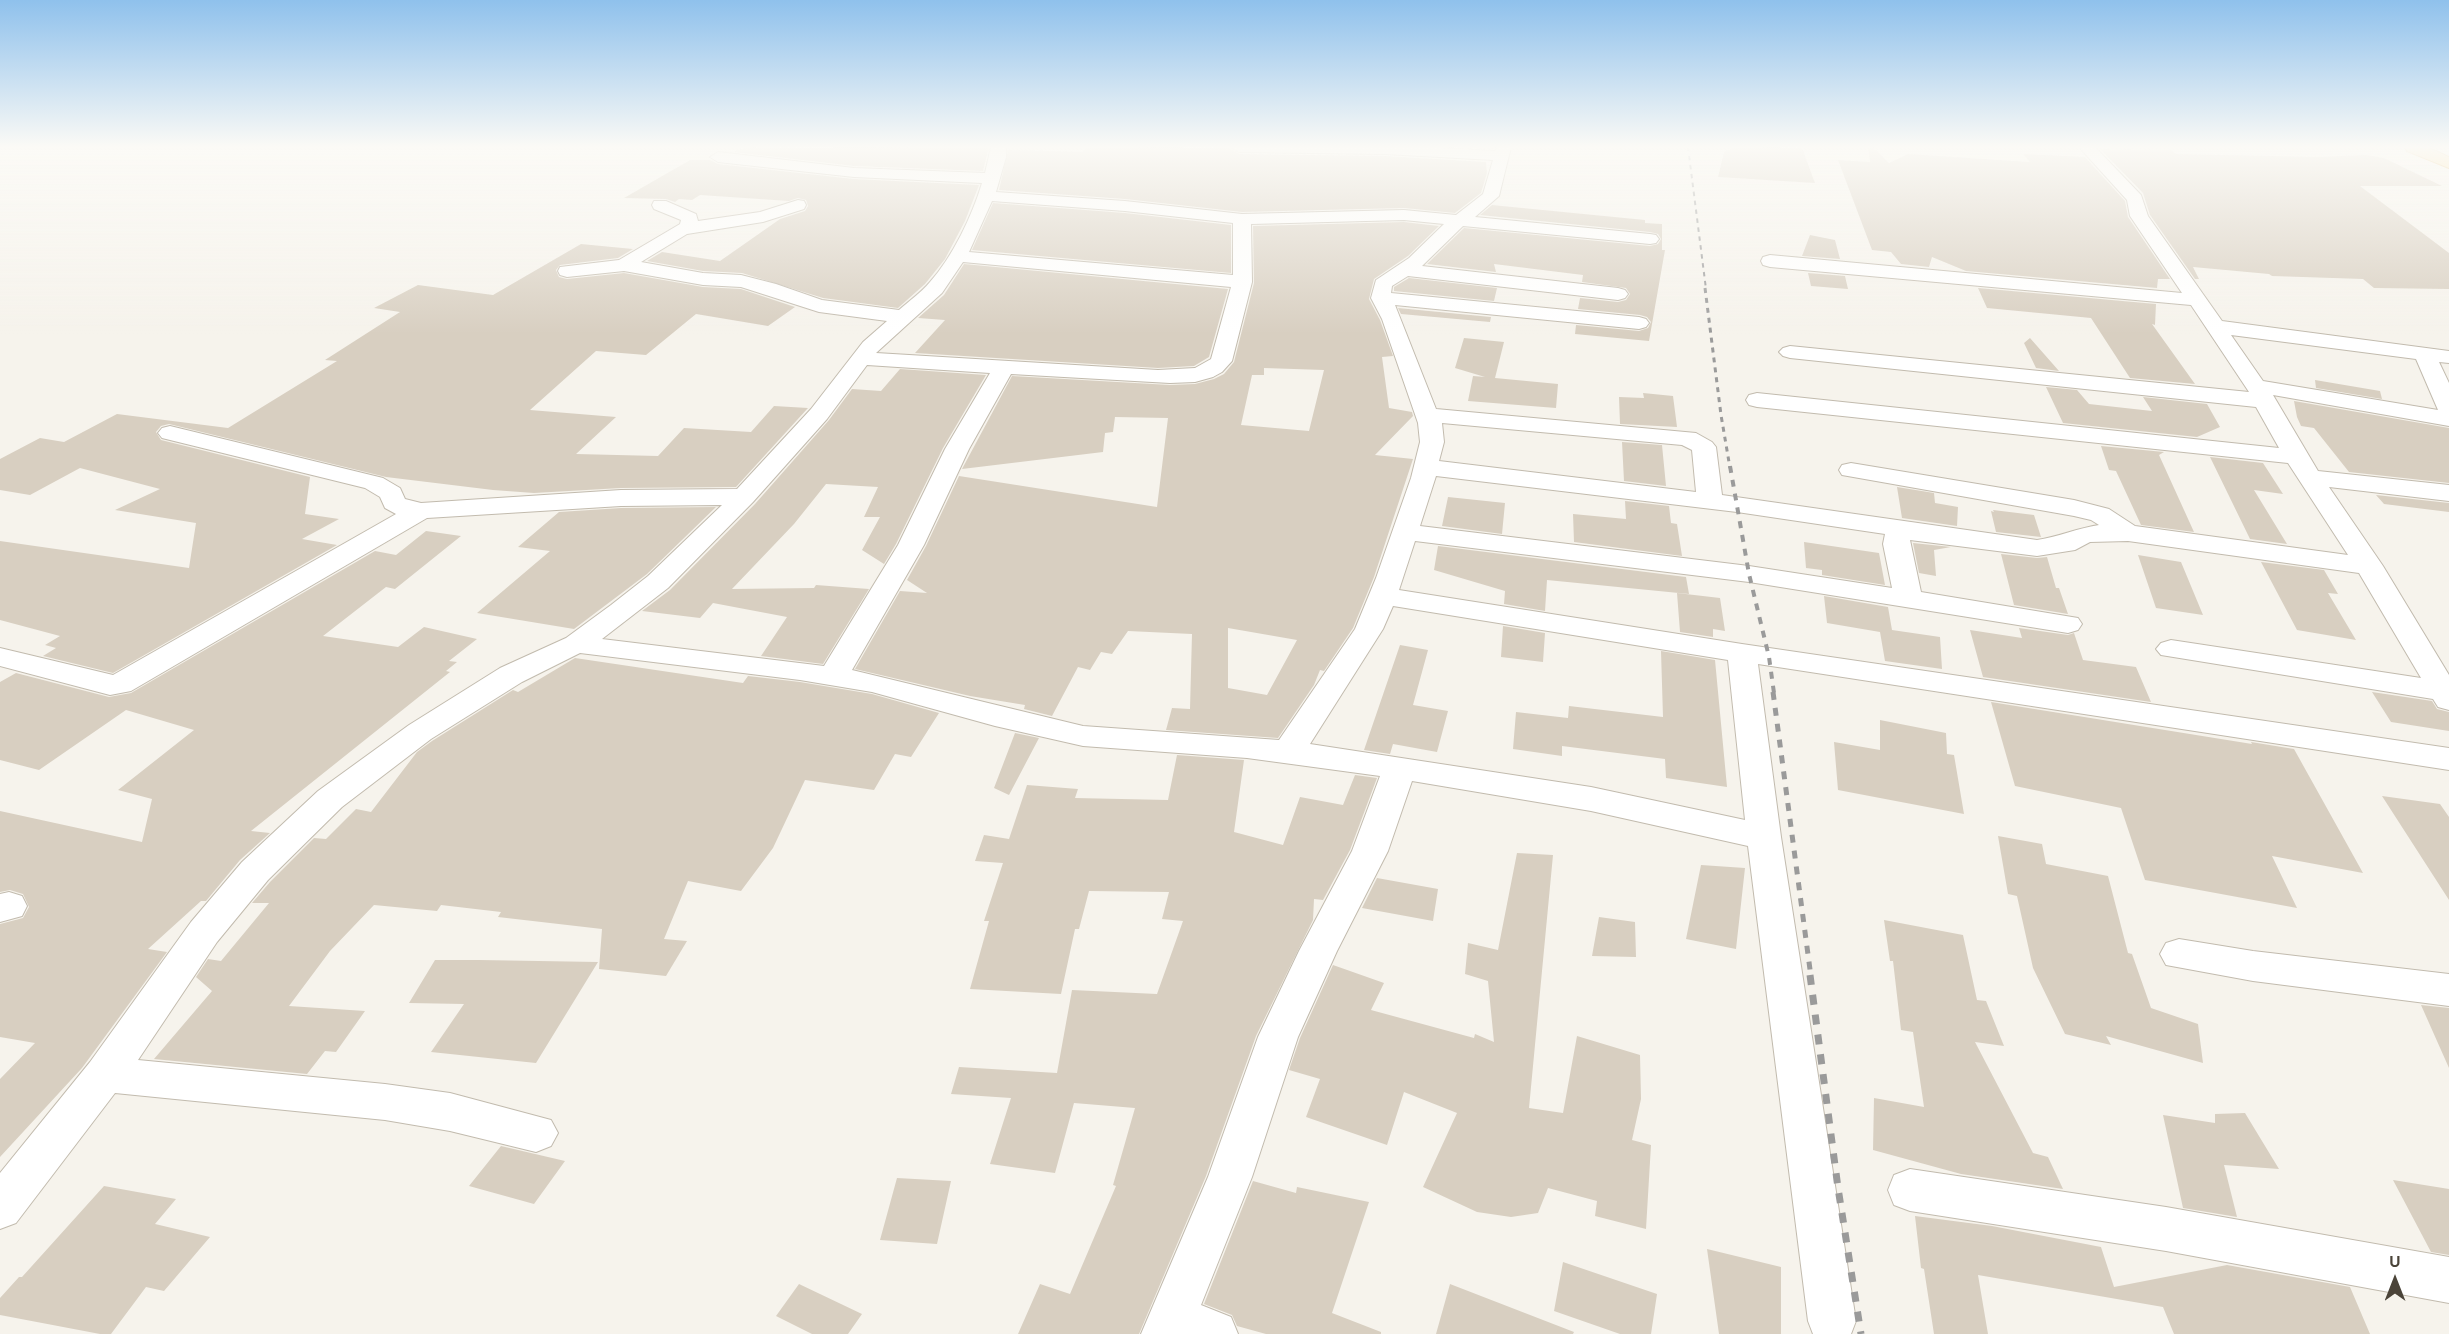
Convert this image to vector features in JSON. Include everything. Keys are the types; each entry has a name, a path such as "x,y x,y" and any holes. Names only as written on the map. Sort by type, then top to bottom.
{"street":[{"path":"670,209 690,218 689,226"},
{"path":"624,265 670,234 689,226 763,217 786,209"},
{"path":"8,1185 105,1074 204,932 255,871 330,799 430,726 511,675 576,644 658,582 744,496 819,414 860,358 882,334 935,289 957,256 979,209"},
{"path":"1154,209 1242,219 1404,215 1650,239"},
{"path":"1288,752 1369,629 1426,468 1432,442 1431,423 1382,298 1383,284 1404,270 1475,209"},
{"path":"2137,209 2139,216 2218,327 2261,393 2296,457 2369,566 2445,696"},
{"path":"860,358 1137,376 1179,376 1209,372 1217,368 1221,361 1242,282 1242,219"},
{"path":"957,256 1242,282"},
{"path":"1770,261 2197,300"},
{"path":"567,271 624,265 703,279 741,281 770,288 819,306 903,317"},
{"path":"1404,270 1618,294"},
{"path":"1382,298 1639,323"},
{"path":"2218,327 2449,357"},
{"path":"1790,352 2261,393 2449,419"},
{"path":"2424,354 2449,410"},
{"path":"833,676 901,563 957,449 1004,368"},
{"path":"1757,400 2296,457"},
{"path":"1427,415 1688,438 1704,447 1710,501"},
{"path":"170,433 374,483 391,493 394,503 405,510 421,512 671,495 744,496"},
{"path":"1426,468 1710,501 2037,548 2066,544 2084,535 2102,532 2128,533 2369,566"},
{"path":"1851,470 2074,508 2100,514 2128,533"},
{"path":"2310,478 2449,493"},
{"path":"0,657 110,685 120,684 421,512"},
{"path":"1908,598 1896,544 1898,535 1905,531 1921,532"},
{"path":"1404,532 1749,574 2068,624"},
{"path":"1382,596 1742,653 2449,759"},
{"path":"576,644 874,683 995,716 1083,736 1288,752 1591,799 1764,837"},
{"path":"2171,649 2445,696"},
{"path":"1742,653 1764,837 1832,1321"},
{"path":"1184,1328 1230,1177 1278,1037 1318,951 1370,851 1400,768"},
{"path":"2180,954 2253,966 2449,990"},
{"path":"105,1074 385,1102 450,1112 536,1133"},
{"path":"1910,1190 2166,1229 2449,1280"}],"building":[{"path":"970,209 945,259 925,284 898,308 823,298 742,273 703,271 647,261 662,252 720,261 780,219 805,211"},
{"path":"990,209 1076,209 1231,225 1231,273 972,250"},
{"path":"1217,209 1353,209 1242,212"},
{"path":"1417,209 1460,209 1455,213"},
{"path":"1487,209 1535,209 1645,220 1645,223 1662,224 1662,250 1665,250 1649,341 1575,334 1576,325 1639,331 1648,328 1651,322 1647,317 1640,315 1578,309 1580,298 1618,302 1626,300 1630,294 1626,288 1582,282 1583,275 1494,264 1496,272 1427,264 1464,228 1650,246 1658,244 1661,239 1658,234 1480,215"},
{"path":"1857,209 2127,209 2128,217 2170,279 2158,279 2157,288 1966,271 1932,257 1929,267 1901,264 1891,252 1872,250"},
{"path":"2148,209 2391,209 2449,253 2449,289 2374,288 2363,279 2272,276 2193,267 2199,279 2195,279"},
{"path":"1404,222 1439,226 1408,256 1374,279 1369,299 1380,320 1393,356 1382,357 1389,408 1412,412 1413,416 1375,455 1413,459 1374,577 1353,628 1324,671 1320,670 1314,685 1278,738 1166,730 1172,708 1190,709 1192,634 1128,631 1112,654 1101,652 1090,670 1078,667 1052,716 1024,709 1025,705 970,696 855,669 900,591 927,593 907,580 959,476 1157,507 1168,418 1115,417 1113,432 1105,433 1103,452 962,469 1012,376 1170,385 1195,384 1224,374 1234,362 1254,283 1253,226","holes":["1264,368 1324,370 1309,431 1241,425 1252,375 1264,375","1228,628 1297,640 1267,695 1228,688"]},
{"path":"1810,235 1835,240 1840,259 1802,256"},
{"path":"581,244 633,249 618,258 560,265 556,270 559,277 567,279 624,273 703,287 741,289 795,307 768,326 696,314 646,355 596,351 530,410 616,417 576,454 658,456 684,428 751,432 774,406 808,408 736,487 621,488 534,493 493,490 386,477 169,424 161,426 156,432 161,440 310,477 305,514 339,519 302,539 337,545 113,673 43,656 56,648 45,645 60,636 0,620 0,541 189,568 196,523 115,510 160,489 80,468 30,495 0,490 0,459 40,438 64,442 117,414 228,428 337,361 325,360 400,312 374,308 418,285 493,295"},
{"path":"964,264 1228,289 1209,357 1194,366 1158,368 915,353 945,320 918,318 944,295"},
{"path":"1808,273 1845,276 1848,289 1811,286"},
{"path":"1409,278 1497,288 1494,301 1394,291 1394,287"},
{"path":"1978,288 2156,304 2155,325 2152,324 2195,384 2130,378 2091,318 1987,308"},
{"path":"1398,308 1491,317 1490,322 1401,314"},
{"path":"1464,338 1504,342 1495,378 1558,384 1556,408 1468,401 1473,376 1485,377 1455,368"},
{"path":"2030,338 2059,371 2036,368 2024,343"},
{"path":"900,369 986,375 943,448 884,564 862,550 880,517 864,517 878,487 826,484 794,524 732,589 814,588 816,585 869,589 823,664 761,656 787,617 713,603 700,618 642,611 670,590 755,504 829,420 852,389 881,391"},
{"path":"2315,380 2380,391 2382,399 2316,388"},
{"path":"2046,387 2077,390 2089,404 2152,411 2143,397 2207,404 2220,427 2197,437 2063,423"},
{"path":"1643,393 1673,396 1677,427 1620,424 1619,397 1644,398"},
{"path":"2294,401 2449,428 2449,483 2349,472 2314,428 2301,426"},
{"path":"1622,442 1662,445 1666,486 1624,481"},
{"path":"2101,446 2164,452 2159,455 2194,532 2141,525 2116,471 2109,470"},
{"path":"2210,457 2263,463 2283,494 2254,490 2287,544 2250,539"},
{"path":"1897,487 1934,493 1935,503 1958,507 1957,526 1902,518"},
{"path":"2376,495 2449,503 2449,512 2384,504"},
{"path":"1448,497 1505,503 1502,534 1442,526"},
{"path":"1625,501 1669,506 1671,523 1677,524 1682,556 1574,542 1573,514 1626,519"},
{"path":"716,507 647,574 574,629 477,613 550,551 518,547 559,512 621,508"},
{"path":"1993,510 2034,515 2041,537 1996,532 1991,511 1994,512"},
{"path":"426,531 461,536 395,589 386,587 323,636 398,647 424,627 477,639 449,661 457,662 446,671 450,672 251,831 270,833 240,860 206,901 201,901 148,949 167,952 82,1068 0,1157 0,1079 35,1043 0,1037 0,924 23,918 29,907 23,894 10,890 0,892 0,811 142,842 152,799 118,790 194,730 126,710 39,770 0,760 0,682 16,673 109,697 131,693 375,551 396,555"},
{"path":"1804,542 1879,553 1885,585 1822,575 1822,570 1806,568"},
{"path":"1913,543 1951,547 1934,550 1936,576 1919,573"},
{"path":"1438,546 1686,577 1689,594 1547,580 1545,611 1504,604 1505,591 1434,570"},
{"path":"2001,554 2047,557 2056,588 2059,588 2068,614 2014,605"},
{"path":"2138,555 2181,562 2203,615 2156,608"},
{"path":"2261,562 2324,570 2338,594 2328,593 2356,640 2297,630"},
{"path":"1677,593 1720,598 1725,631 1713,629 1713,637 1680,632"},
{"path":"1824,596 1888,607 1892,630 1940,637 1942,669 1885,661 1880,632 1827,623"},
{"path":"1503,626 1545,633 1543,662 1501,657"},
{"path":"2019,628 2068,635 2074,633 2083,660 2136,667 2151,702 1983,677 1970,630 2022,638"},
{"path":"1400,645 1428,650 1413,705 1448,711 1437,752 1393,744 1390,754 1364,750"},
{"path":"1661,651 1715,660 1727,787 1666,778 1665,759 1562,746 1562,756 1513,749 1516,712 1568,718 1569,706 1663,717"},
{"path":"575,658 743,683 748,676 800,682 872,694 939,713 911,757 895,754 874,790 805,780 773,848 741,891 688,881 664,939 687,941 666,976 599,969 602,929 498,917 501,912 441,905 437,911 374,905 330,951 289,1006 365,1011 336,1052 325,1051 307,1074 154,1059 212,991 196,977 208,959 221,961 269,903 252,903 314,838 326,839 356,809 371,812 417,752 432,741 513,690 518,692"},
{"path":"2372,692 2432,701 2437,709 2449,712 2449,731 2391,722"},
{"path":"1991,702 2294,749 2363,873 2272,856 2297,908 2145,880 2121,808 2015,786"},
{"path":"1880,720 1946,733 1947,754 1954,755 1964,814 1838,790 1834,742 1880,750"},
{"path":"1015,733 1039,738 1009,795 994,788"},
{"path":"1177,755 1244,760 1234,832 1283,845 1300,797 1343,805 1355,775 1377,778 1350,850 1323,900 1314,899 1313,920 1256,1036 1206,1176 1139,1334 1018,1334 1040,1284 1070,1294 1116,1186 1113,1185 1135,1108 1074,1103 1055,1173 990,1164 1011,1098 951,1094 959,1067 1057,1073 1072,990 1157,994 1183,921 1162,919 1169,892 1089,891 1079,929 1075,929 1061,994 970,989 989,921 984,921 1003,863 975,861 984,835 1009,839 1027,785 1078,789 1075,798 1168,800"},
{"path":"2382,796 2440,804 2449,817 2449,900"},
{"path":"1998,836 2042,844 2046,864 2108,876 2128,953 2132,954 2151,1008 2198,1024 2203,1063 2106,1036 2111,1045 2065,1034 2033,968 2017,896 2008,894"},
{"path":"1517,853 1553,855 1529,1108 1563,1113 1577,1036 1640,1055 1641,1099 1632,1140 1651,1145 1646,1229 1595,1216 1597,1201 1548,1188 1538,1213 1511,1217 1477,1212 1423,1187 1457,1113 1404,1092 1387,1145 1306,1117 1320,1079 1289,1070 1300,1038 1333,965 1384,983 1371,1010 1474,1038 1475,1034 1494,1042 1488,981 1465,974 1468,943 1498,950"},
{"path":"1701,865 1745,868 1736,949 1686,939"},
{"path":"1377,878 1438,889 1433,921 1362,908"},
{"path":"1599,917 1635,922 1636,957 1592,956"},
{"path":"1884,920 1963,935 1977,1000 1986,1001 2004,1046 1975,1042 2033,1153 2048,1157 2063,1189 1961,1174 1873,1150 1874,1098 1924,1107 1913,1032 1901,1030 1893,961 1890,961"},
{"path":"435,960 598,962 536,1063 431,1052 464,1004 409,1003"},
{"path":"2421,1005 2449,1008 2449,1068"},
{"path":"2245,1113 2279,1169 2224,1165 2237,1217 2183,1208 2163,1115 2215,1123 2215,1114"},
{"path":"501,1146 565,1161 534,1204 469,1186"},
{"path":"897,1178 951,1181 937,1244 880,1240"},
{"path":"2393,1180 2449,1189 2449,1255 2431,1252"},
{"path":"1253,1181 1296,1193 1297,1187 1369,1202 1332,1313 1381,1332 1381,1334 1266,1334 1237,1326 1232,1315 1204,1304"},
{"path":"104,1186 176,1199 155,1224 210,1237 164,1291 146,1287 111,1334 100,1334 0,1315 0,1298 19,1277 22,1277"},
{"path":"1915,1216 1992,1226 2101,1247 2114,1287 2227,1265 2350,1287 2370,1334 2174,1334 2163,1307 1978,1275 1988,1334 1934,1334 1924,1269 1921,1268"},
{"path":"1707,1249 1781,1267 1781,1334 1719,1334"},
{"path":"1563,1262 1657,1294 1651,1334 1620,1334 1554,1311"},
{"path":"799,1284 862,1314 848,1334 812,1334 776,1316"},
{"path":"1450,1284 1574,1332 1573,1334 1436,1334"}],"railway":[{"path":"1696,209 1706,289"},
{"path":"1705,288 1730,468"},
{"path":"1730,466 1749,574 1769,657 1774,693"},
{"path":"1773,692 1811,977"},
{"path":"1810,975 1838,1188 1861,1334"}]}
